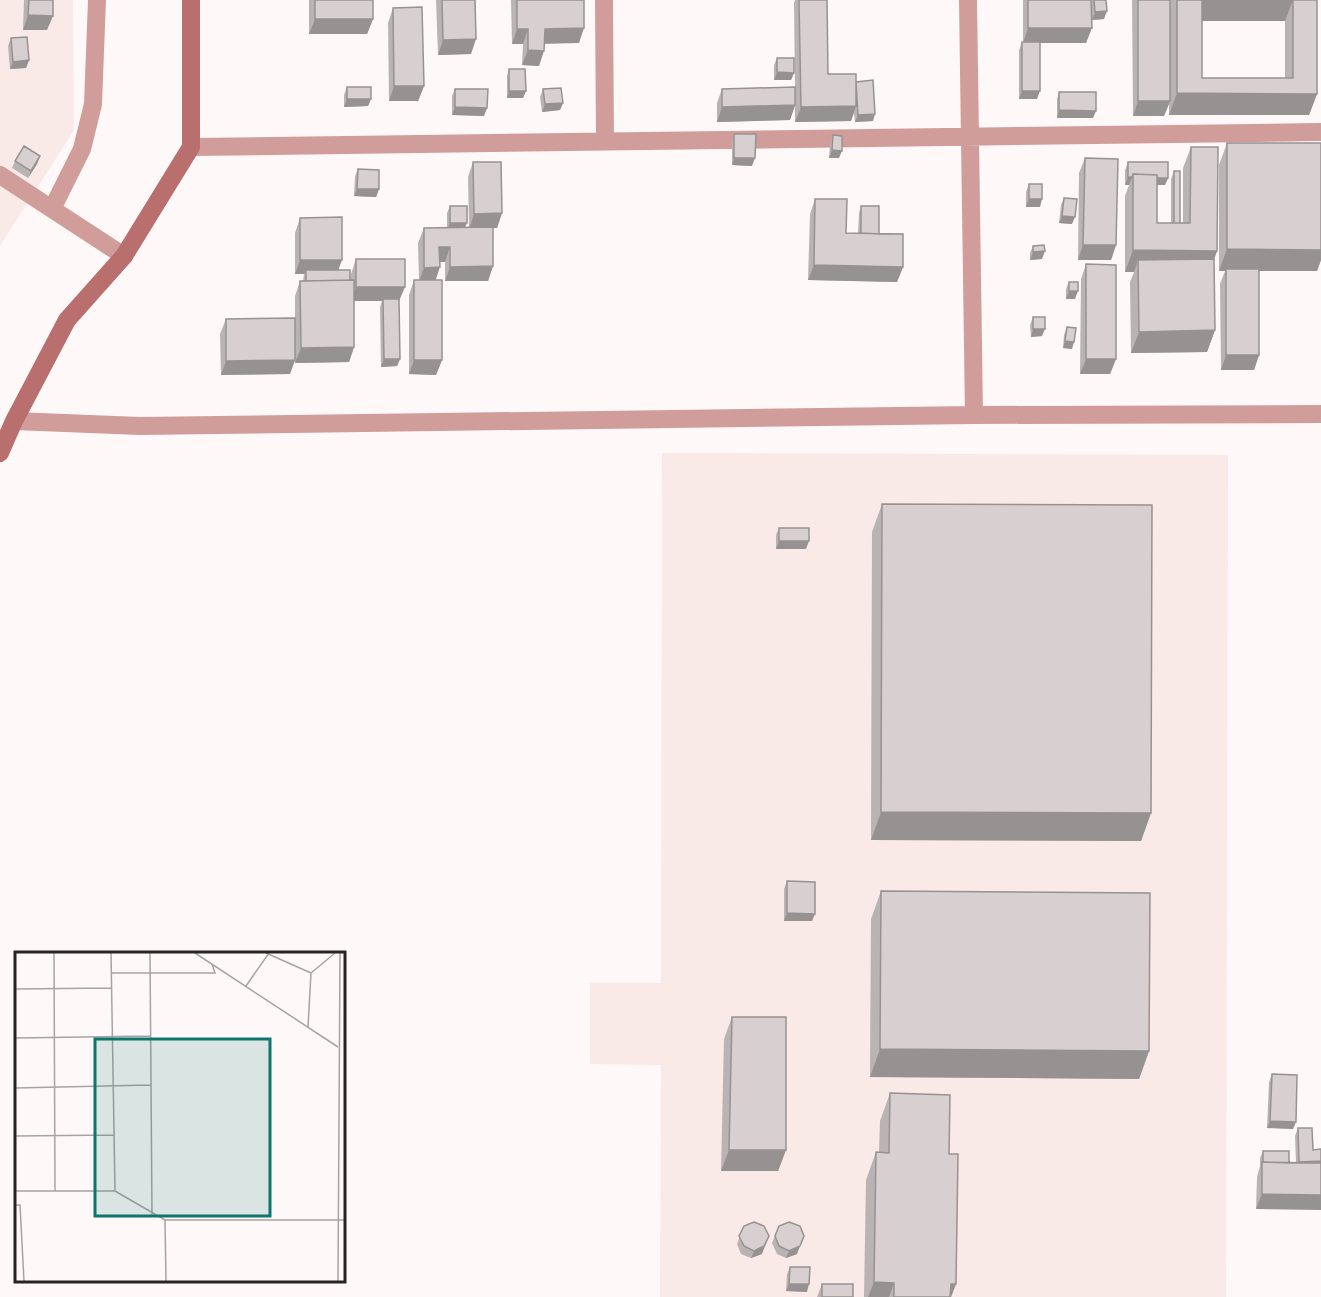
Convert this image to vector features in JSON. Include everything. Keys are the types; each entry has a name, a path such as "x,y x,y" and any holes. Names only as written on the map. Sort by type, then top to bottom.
{"street":[{"path":"52,209 82,149 93,104 97,0"},
{"path":"0,453 14,421 67,320 124,256 190,147 191,0"},
{"path":"604,0 605,141"},
{"path":"968,0 974,415"},
{"path":"190,147 1321,132"},
{"path":"0,175 124,256"},
{"path":"14,421 140,426 974,415 1321,414"}],"shaded area":[{"path":"0,0 73,0 74,130 0,246"},
{"path":"662,453 1228,455 1226,1297 660,1297 661,1065 590,1064 590,983 661,983"}],"building":[{"path":"29,0 53,0 53,16 28,15"},
{"path":"315,0 373,0 373,19 315,19"},
{"path":"442,0 475,0 476,39 443,40"},
{"path":"517,0 584,0 584,28 545,29 544,51 528,50 528,29 517,29"},
{"path":"799,0 827,0 828,74 856,74 856,106 801,107"},
{"path":"1028,0 1091,0 1092,28 1028,28"},
{"path":"1094,0 1106,0 1107,11 1095,12"},
{"path":"1138,0 1170,0 1170,101 1138,101"},
{"path":"1177,0 1202,0 1202,78 1293,78 1293,0 1317,0 1317,94 1177,93"},
{"path":"422,7 424,86 394,86 393,8"},
{"path":"27,37 29,60 13,62 11,38"},
{"path":"1022,42 1040,42 1040,91 1022,91"},
{"path":"777,58 794,58 794,73 777,72"},
{"path":"509,69 525,69 526,91 509,91"},
{"path":"873,80 875,114 858,115 856,82"},
{"path":"347,87 371,87 371,99 347,99"},
{"path":"795,87 795,105 722,107 722,89"},
{"path":"561,88 563,103 545,104 543,89"},
{"path":"455,89 488,89 487,108 455,107"},
{"path":"1059,92 1096,92 1096,111 1059,110"},
{"path":"734,134 756,134 755,158 734,158"},
{"path":"833,135 842,136 842,151 832,150"},
{"path":"1227,143 1321,143 1321,250 1227,249"},
{"path":"24,146 40,156 31,171 15,161"},
{"path":"1191,147 1218,147 1217,251 1133,250 1133,174 1157,175 1157,223 1190,223"},
{"path":"1085,158 1118,159 1116,245 1083,245"},
{"path":"473,162 501,162 502,213 474,214"},
{"path":"1128,162 1168,162 1168,178 1133,174 1132,177 1128,177"},
{"path":"358,169 379,170 379,189 357,189"},
{"path":"1174,171 1180,171 1180,223 1174,223"},
{"path":"1029,184 1042,184 1042,199 1029,199"},
{"path":"1064,198 1077,199 1075,217 1062,216"},
{"path":"815,199 847,199 846,233 903,234 903,267 814,265"},
{"path":"450,206 467,206 467,223 450,223"},
{"path":"861,206 879,206 879,234 861,233"},
{"path":"342,217 342,260 300,260 300,218"},
{"path":"493,227 493,266 450,267 450,247 439,247 440,267 424,268 424,228"},
{"path":"1044,245 1045,251 1033,252 1033,246"},
{"path":"356,259 405,259 405,287 356,287"},
{"path":"1214,259 1215,330 1139,332 1138,260"},
{"path":"1086,264 1116,265 1116,359 1086,359"},
{"path":"1226,269 1259,269 1259,355 1226,355"},
{"path":"306,270 350,270 350,280 306,281"},
{"path":"354,280 354,347 301,348 300,281"},
{"path":"414,280 442,280 442,360 414,360"},
{"path":"1069,282 1078,282 1078,291 1069,291"},
{"path":"383,299 399,299 400,359 384,359"},
{"path":"1033,317 1045,317 1045,329 1033,329"},
{"path":"295,318 295,360 226,361 226,319"},
{"path":"1067,327 1076,328 1074,342 1065,341"},
{"path":"882,504 1152,505 1151,813 881,812"},
{"path":"779,528 809,528 809,541 779,541"},
{"path":"787,881 815,882 815,914 787,913"},
{"path":"881,891 1150,893 1149,1051 880,1049"},
{"path":"732,1017 786,1017 786,1150 729,1150"},
{"path":"1272,1074 1297,1075 1296,1122 1270,1121"},
{"path":"890,1093 950,1095 949,1154 958,1154 956,1284 951,1284 950,1297 894,1297 894,1283 874,1282 876,1152 889,1153"},
{"path":"1298,1128 1312,1128 1313,1150 1321,1149 1321,1161 1299,1162"},
{"path":"1263,1151 1289,1151 1289,1163 1263,1162"},
{"path":"1262,1162 1321,1163 1321,1195 1262,1194"},
{"path":"754,1222 764,1226 769,1236 764,1246 754,1251 744,1246 739,1236 744,1226"},
{"path":"789,1222 800,1226 804,1236 800,1246 789,1251 779,1246 775,1236 779,1226"},
{"path":"790,1267 810,1267 809,1284 789,1284"},
{"path":"822,1284 853,1284 853,1297 822,1297"}]}
